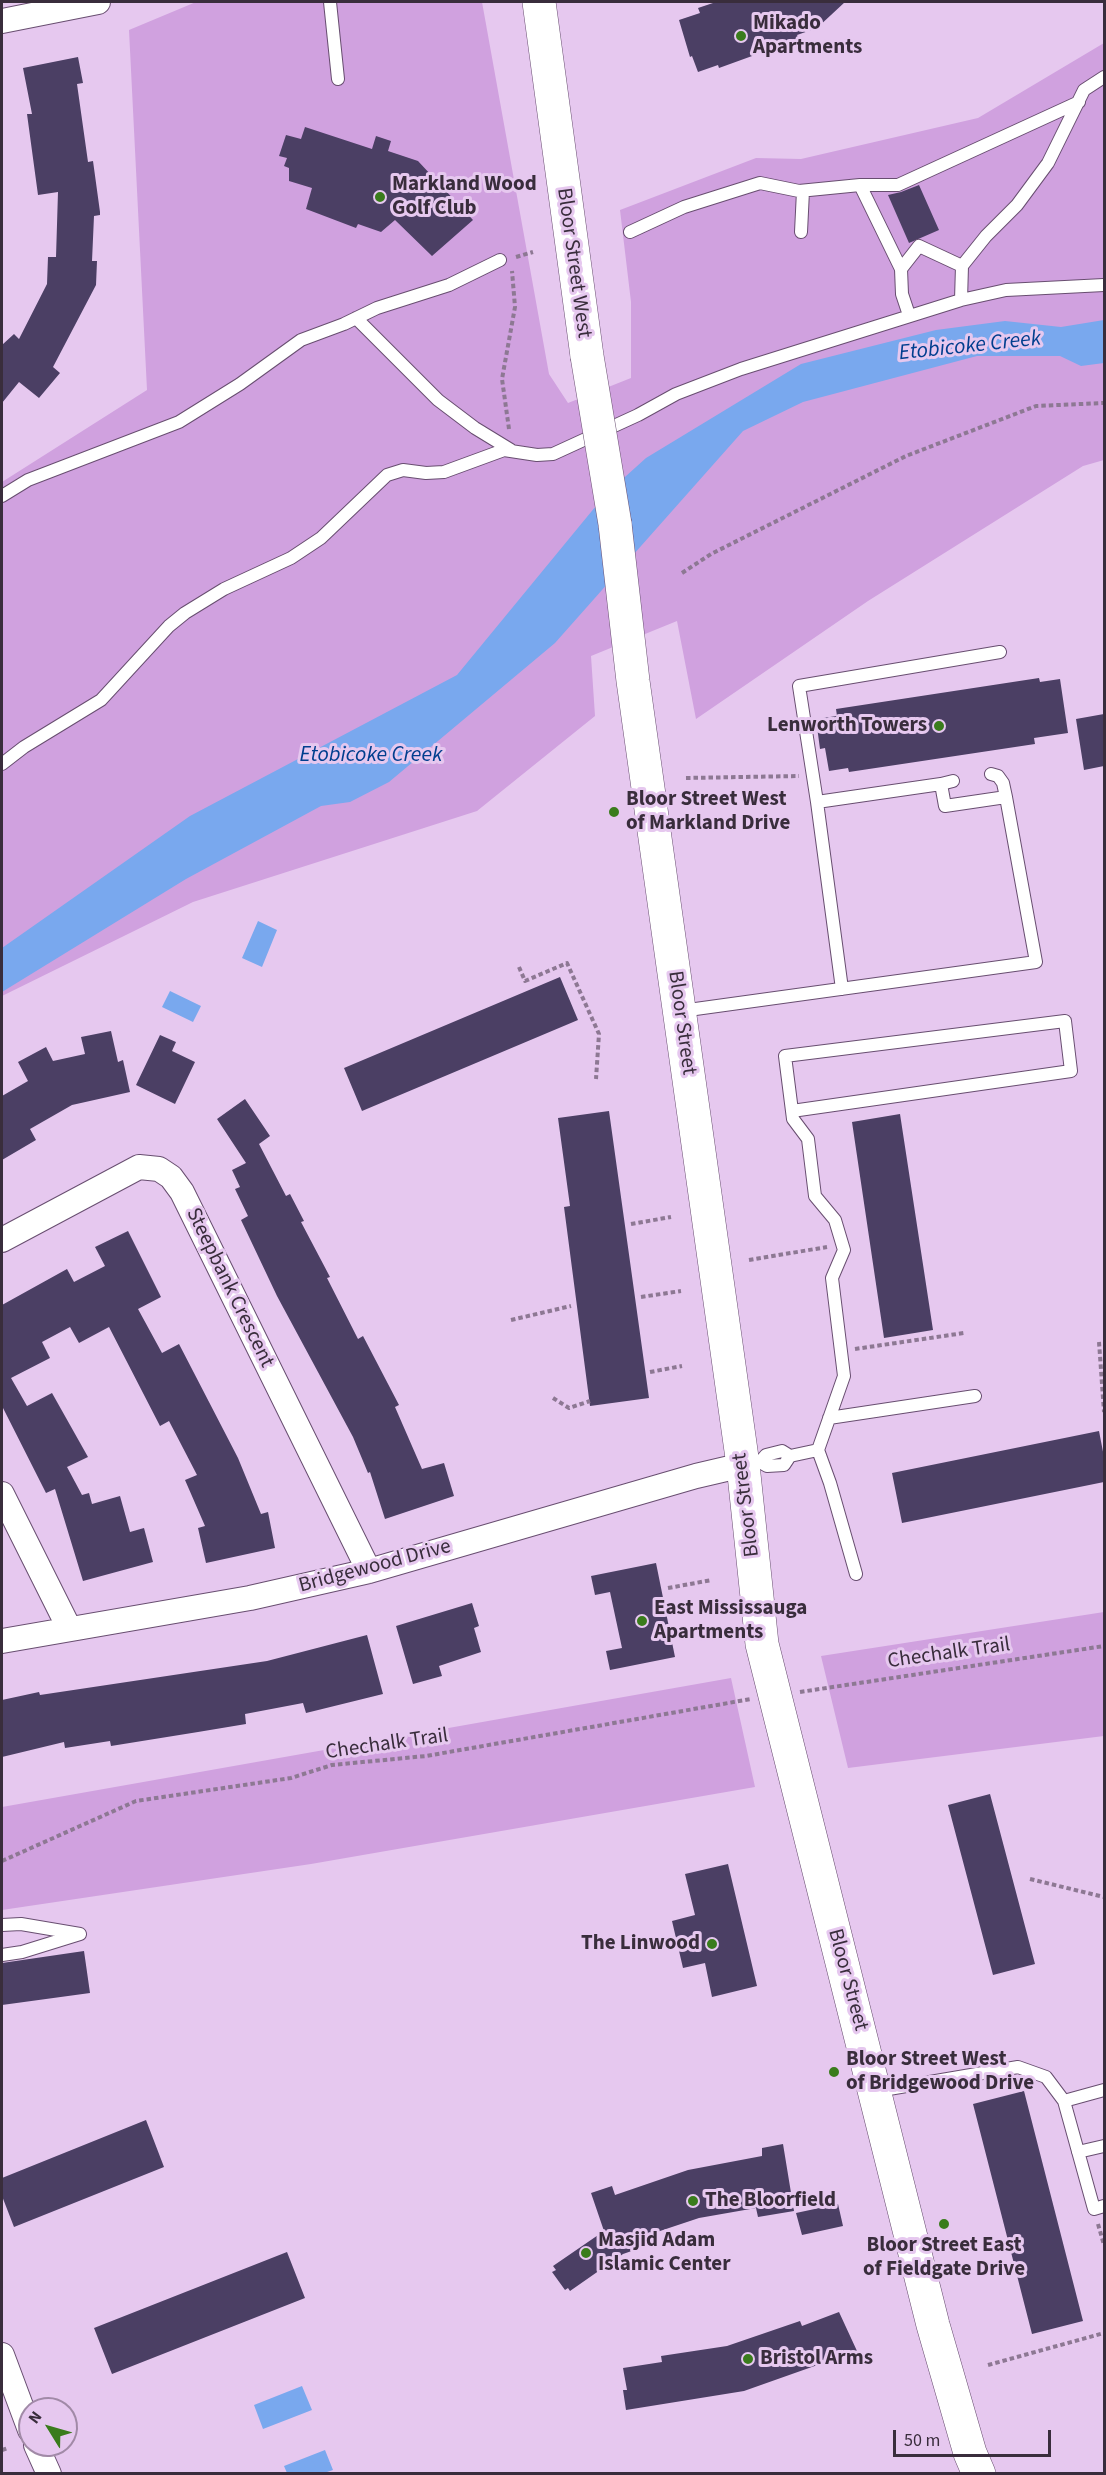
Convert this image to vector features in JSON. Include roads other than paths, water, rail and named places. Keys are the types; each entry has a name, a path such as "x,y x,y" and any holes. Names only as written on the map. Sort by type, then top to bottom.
{"main road":[{"name":"Bloor Street West","path":"540,2 587,356 615,524"},
{"name":"Bloor Street","path":"615,524 633,681 680,1011 751,1464 762,1644 933,2325 976,2471"}],"street":[{"path":"2,21 98,2"},
{"name":"Steepbank Crescent","path":"2,1240 139,1167 159,1169 171,1177 182,1192 369,1571"},
{"name":"Bridgewood Drive","path":"2,1641 250,1598 369,1571 696,1476 751,1464"},
{"path":"2,1494 69,1628"},
{"path":"2,2355 18,2398"},
{"path":"41,2457 49,2474"}],"lane":[{"path":"330,2 338,79"},
{"path":"961,300 962,266 986,236 1017,205 1047,163 1084,90 1104,77"},
{"path":"630,232 684,207 760,183 803,190 860,185 898,185 1079,102"},
{"path":"860,185 902,269 902,294 909,315"},
{"path":"801,232 803,190"},
{"path":"902,269 920,246 962,266"},
{"path":"2,496 28,480 179,422 240,384 301,340 377,308 449,285 500,260"},
{"path":"2,764 24,747 101,700 169,626 185,613 224,589 291,558 321,538 387,476 403,470 426,473 444,472 504,450 537,455 553,454 638,415 676,394 741,369 961,300 1006,290 1104,285"},
{"path":"356,318 438,400 475,429 512,451"},
{"path":"842,989 799,686 1000,652"},
{"path":"680,1011 1036,962 1003,783 998,776 992,774"},
{"path":"817,802 947,782 945,807 1006,797"},
{"path":"792,1112 1071,1071 1065,1021 785,1056 792,1112 793,1119 808,1138 815,1196 835,1220 844,1250 832,1278 844,1376 818,1450 830,1483 855,1574"},
{"path":"829,1419 975,1396"},
{"path":"751,1464 784,1465 790,1456 818,1450"},
{"path":"2,1925 21,1924 80,1934 2,1955"},
{"path":"875,2092 1017,2067 1046,2077 1064,2101 1078,2152 1100,2208"},
{"path":"1064,2101 1104,2090"},
{"path":"1078,2152 1104,2146"}],"water":[{"name":"Etobicoke Creek","path":"1104,320 1104,363 1081,366 1060,356 977,356 803,402 743,431 555,643 389,782 350,802 321,806 186,879 2,992 2,948 190,816 457,675 605,495 646,458 801,364 936,330 1005,321 1061,327"},
{"path":"258,921 277,930 262,967 242,958"},
{"path":"170,991 201,1006 193,1022 162,1007"},
{"path":"302,2386 312,2410 263,2429 254,2405"},
{"path":"325,2450 333,2470 324,2473 287,2473 284,2466"}],"place":[{"name":"Mikado Apartments","path":"741,36"},
{"name":"Markland Wood Golf Club","path":"380,197"},
{"name":"Lenworth Towers","path":"939,726"},
{"name":"Bloor Street West of Markland Drive","path":"614,812"},
{"name":"East Mississauga Apartments","path":"642,1621"},
{"name":"The Linwood","path":"712,1944"},
{"name":"Bloor Street West of Bridgewood Drive","path":"834,2072"},
{"name":"The Bloorfield","path":"693,2201"},
{"name":"Bloor Street East of Fieldgate Drive","path":"944,2224"},
{"name":"Masjid Adam Islamic Center","path":"586,2253"},
{"name":"Bristol Arms","path":"748,2359"}]}
